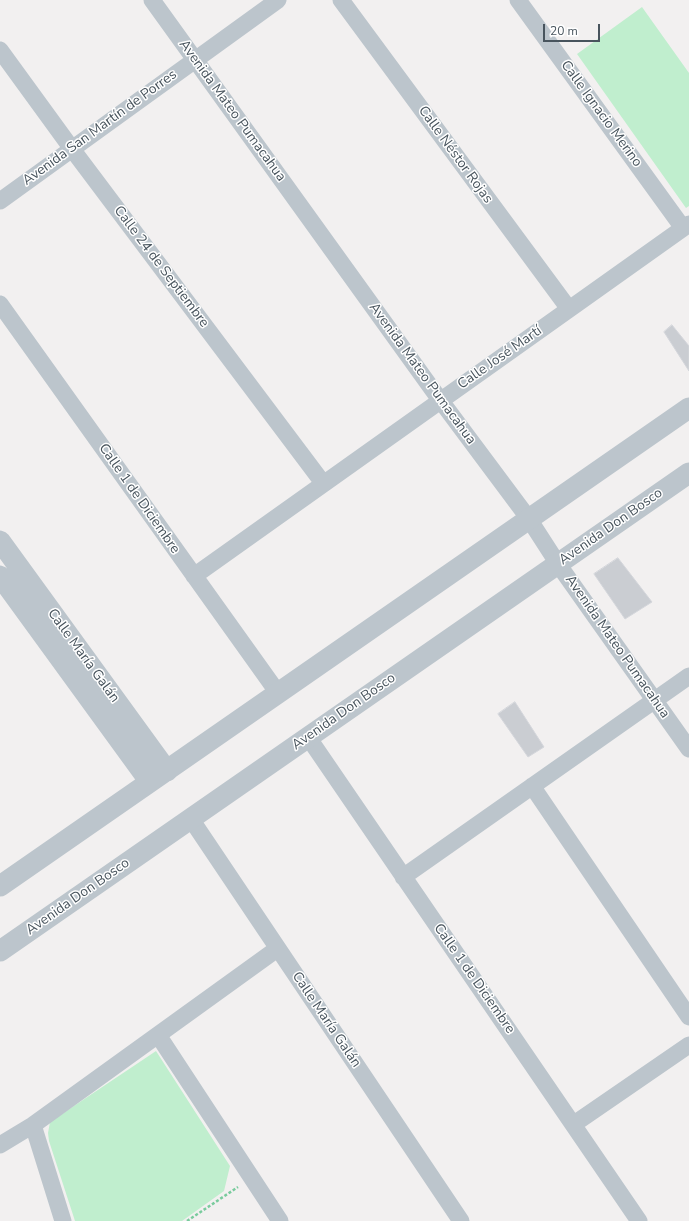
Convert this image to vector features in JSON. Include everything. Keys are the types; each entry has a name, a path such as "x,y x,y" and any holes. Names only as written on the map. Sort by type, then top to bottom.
{"street":[{"name":"Avenida Mateo Pumacahua","path":"152,0 440,400 529,519 558,564 689,749"},
{"name":"Avenida San Martín de Porres","path":"0,201 278,0"},
{"name":"Calle Néstor Rojas","path":"341,0 569,309"},
{"name":"Calle Ignacio Merino","path":"524,2 686,226"},
{"name":"Calle 24 de Septiembre","path":"0,50 72,149 323,483"},
{"name":"Calle José Martí","path":"194,576 686,226"},
{"name":"Calle 1 de Diciembre","path":"0,304 278,694"},
{"path":"0,886 689,408"},
{"name":"Avenida Don Bosco","path":"0,952 689,473"},
{"name":"Calle María Galán","path":"0,541 158,776"},
{"name":"Calle María Galán","path":"0,576 158,776"},
{"path":"403,877 689,676"},
{"name":"Calle 1 de Diciembre","path":"308,737 639,1221"},
{"path":"532,786 689,1017"},
{"name":"Calle María Galán","path":"191,819 457,1220"},
{"path":"0,1145 33,1125 278,948"},
{"path":"158,1035 280,1221"},
{"path":"574,1124 689,1045"},
{"path":"33,1125 63,1221"}],"path":[{"path":"187,1221 251,1177"}],"green space":[{"path":"642,7 689,73 689,206 686,208 577,54"},
{"path":"156,1051 230,1166 224,1191 182,1221 75,1221 49,1141 48,1133 50,1122"}],"building":[{"path":"672,325 689,346 689,371 664,332"},
{"path":"618,558 652,602 625,619 594,574"},
{"path":"515,702 544,747 528,757 498,714"}]}
